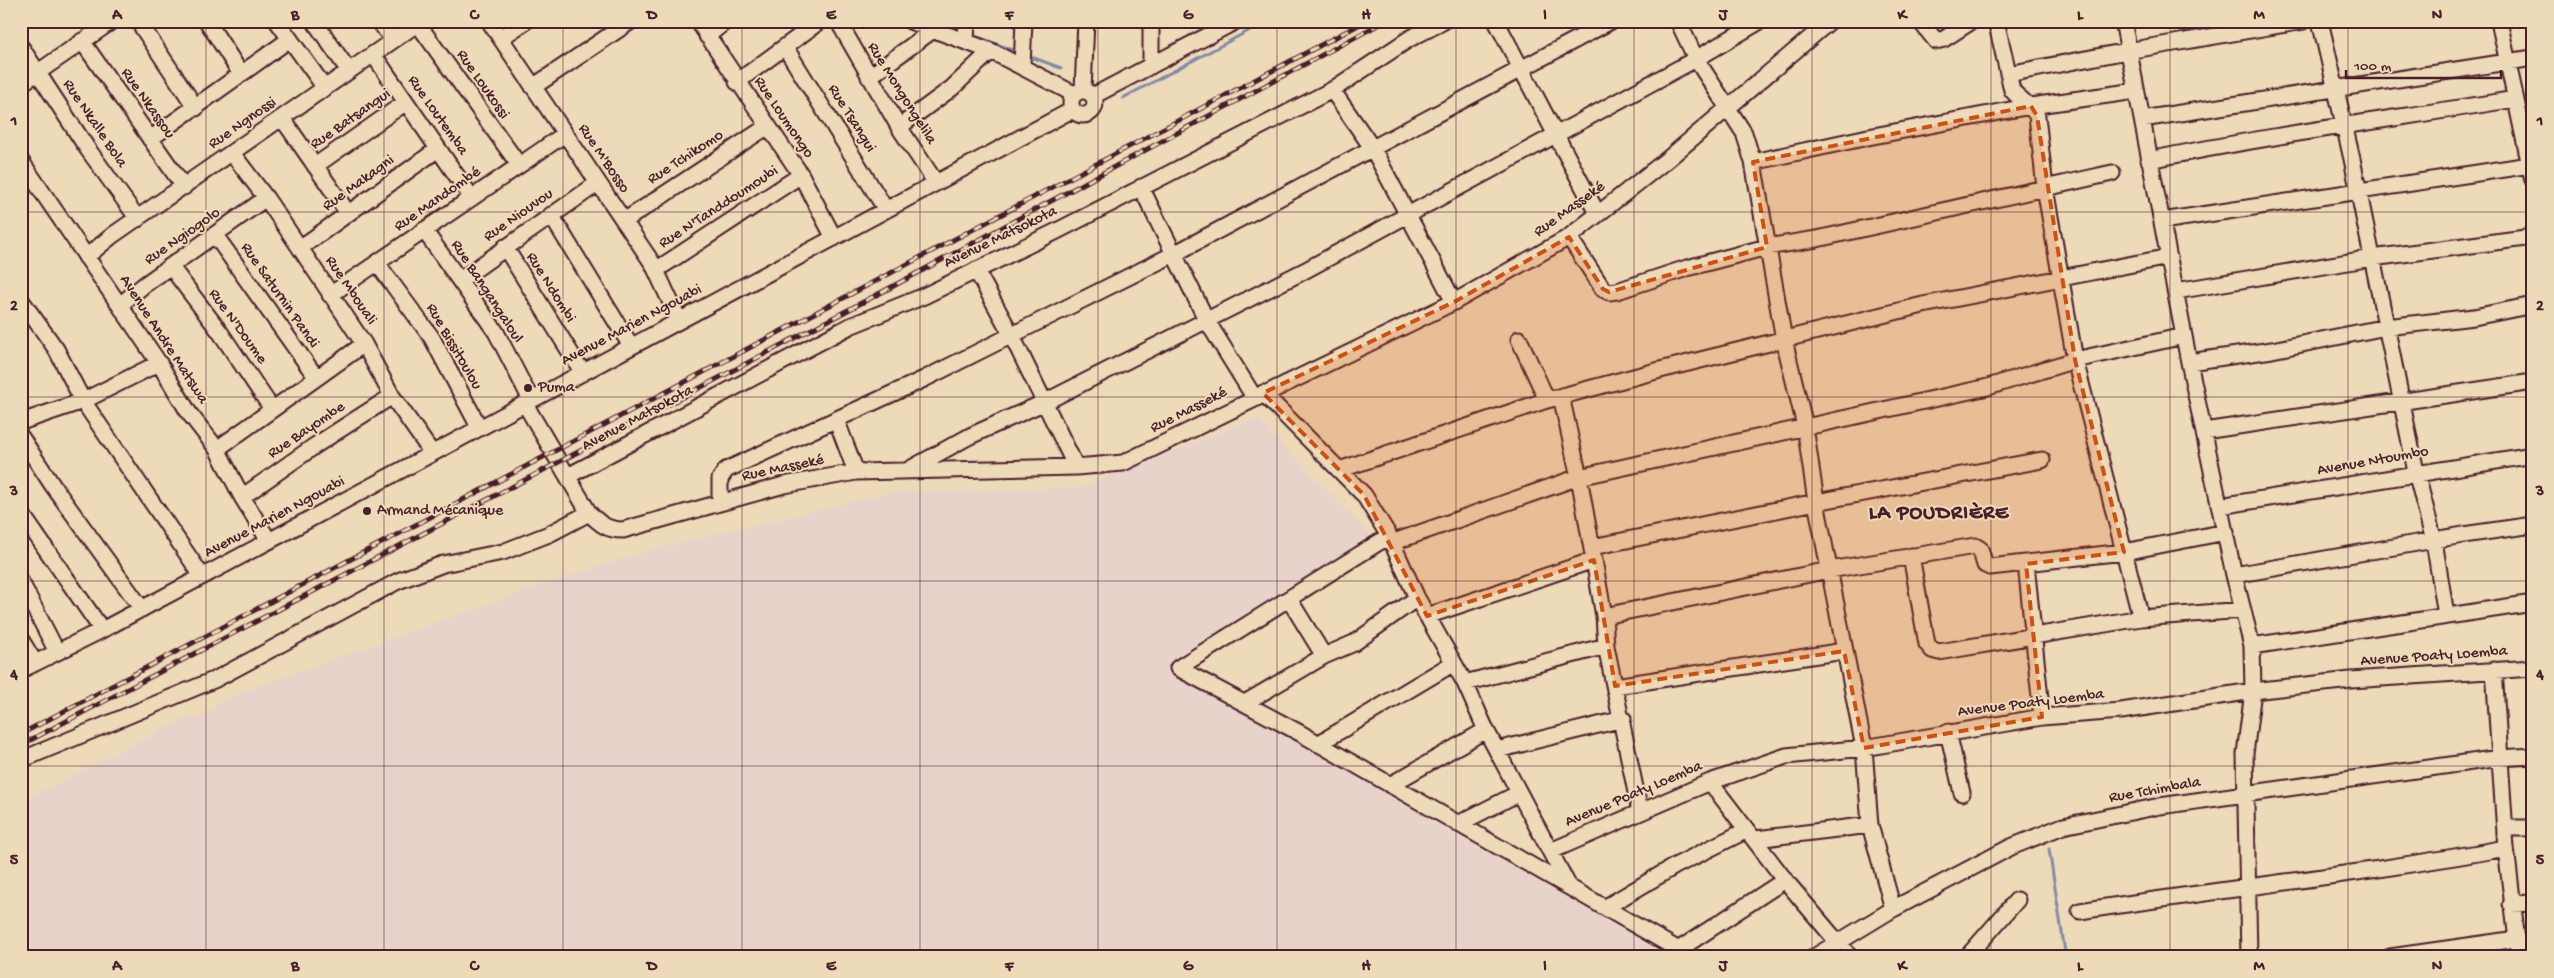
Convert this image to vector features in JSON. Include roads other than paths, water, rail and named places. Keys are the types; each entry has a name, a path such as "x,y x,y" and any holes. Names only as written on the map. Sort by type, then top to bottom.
{"street":[{"path":"21,84 112,21"},
{"path":"138,21 196,108"},
{"path":"207,21 241,74"},
{"path":"278,21 325,88"},
{"path":"314,21 348,71"},
{"path":"379,21 392,40"},
{"name":"Rue M'Bosso","path":"489,21 656,270 680,320"},
{"path":"501,38 526,21"},
{"path":"533,87 630,21"},
{"name":"Rue Loumongo","path":"698,21 801,175 834,238"},
{"path":"707,36 726,21"},
{"path":"737,82 820,21"},
{"name":"Rue Mongongelila","path":"838,21 899,127 936,183"},
{"path":"910,21 990,51 1083,93 1095,102 1090,113 1084,115 1072,110 1070,104 1083,93 1151,66 1209,29 1236,21"},
{"path":"966,42 967,21"},
{"path":"1022,66 1024,21"},
{"path":"1083,93 1086,21"},
{"path":"1151,66 1152,21"},
{"name":"Avenue Matsokota","path":"568,476 850,326 924,296 1332,90 1408,39 1444,21"},
{"path":"1496,21 1597,213"},
{"path":"720,502 720,478 726,470 932,375 1174,254 1611,21"},
{"path":"1678,21 1696,59 1744,133 1753,162 1784,340 1805,426 1828,570 1864,748 1870,825 1893,909"},
{"path":"905,471 970,436 1045,402 1304,271 1696,59 1760,21"},
{"name":"Rue Masseké","path":"528,402 590,513 602,526 611,530 623,530 784,485 856,472 1076,467 1123,463 1179,437 1259,395 1454,302 1569,237 1727,109 1830,21"},
{"path":"1920,21 1936,41 1944,39 1972,21"},
{"path":"1996,21 2012,90 2017,97 2031,106 2036,116 2059,279 2075,360 2141,618"},
{"path":"2123,21 2127,51 2189,362 2234,575 2252,646 2253,691 2245,754 2248,793 2249,957"},
{"path":"2008,74 2127,51 2304,21"},
{"path":"2320,21 2358,190 2416,472 2434,541 2446,615"},
{"path":"2499,21 2514,99 2530,155 2533,180"},
{"name":"Rue Ngnossi","path":"86,257 112,235 138,219 420,22"},
{"name":"Rue Loukossi","path":"420,22 519,165"},
{"path":"869,77 933,30"},
{"path":"150,139 196,108 290,39"},
{"name":"Rue Nkassou","path":"82,41 184,187"},
{"name":"Rue Nkalle Bola","path":"21,47 87,148 138,219"},
{"name":"Rue Tsangui","path":"785,47 886,210"},
{"path":"899,127 952,88 990,51"},
{"name":"Rue Loutemba","path":"373,54 472,198"},
{"path":"2142,119 2533,58"},
{"path":"1332,90 1373,149 1454,302"},
{"path":"1753,162 1868,137 2031,106 2136,91"},
{"path":"2149,160 2246,140 2344,127 2514,99"},
{"name":"Rue Batsangui","path":"315,166 406,102"},
{"name":"Avenue Marien Ngouabi","path":"28,667 142,609 1072,110"},
{"path":"282,118 348,213"},
{"name":"Rue Tchikomo","path":"624,221 768,126"},
{"name":"Rue Mandombé","path":"330,295 565,134"},
{"name":"Rue Makagni","path":"300,248 438,149"},
{"name":"Rue Mbouali","path":"232,153 300,248 364,344 392,396 432,453"},
{"path":"2162,221 2358,190 2530,155"},
{"name":"Avenue Andre Matswa","path":"21,161 159,363 189,413 217,449 242,498 269,541"},
{"path":"1569,237 1603,289 1609,292 1687,268 1767,247 1817,239 2112,173"},
{"name":"Rue N'Tanddoumoubi","path":"656,270 801,175"},
{"name":"Rue Niouvou","path":"460,280 551,214 598,183"},
{"path":"1141,187 1207,321 1259,395 1364,495 1390,539 1417,598 1452,664 1465,684 1486,730 1569,887"},
{"name":"Rue Ngiogolo","path":"120,305 266,198"},
{"path":"551,214 632,346"},
{"name":"Rue Bangangaloul","path":"424,230 496,332 528,402"},
{"name":"Rue Saturnin Pandi","path":"215,235 316,377"},
{"path":"2176,291 2372,258 2533,237"},
{"name":"Rue Ndombi","path":"505,248 582,373"},
{"path":"1339,470 1554,398 1660,370 1923,305 2169,257"},
{"name":"Rue Bissitoulou","path":"378,263 432,338 479,427"},
{"name":"Rue N'Doume","path":"171,267 220,332 272,409"},
{"path":"976,270 1011,334 1076,467"},
{"path":"22,303 56,349 83,401 202,576"},
{"path":"2189,362 2272,350 2386,328 2474,317 2533,305"},
{"path":"1785,880 1684,953 1246,703 1178,668 1390,539 1579,477 1988,387 2075,360 2184,336"},
{"path":"1519,339 1554,398 1579,477 1604,616 1606,646 1623,719 1640,812"},
{"path":"217,449 364,344"},
{"path":"21,422 83,401 159,363"},
{"path":"2204,431 2533,382"},
{"name":"Rue Bayombe","path":"242,498 316,445 392,396"},
{"path":"836,419 856,472"},
{"path":"21,437 53,486 142,609"},
{"name":"Avenue Ntoumbo","path":"2220,506 2533,454"},
{"path":"1427,616 1593,554 1816,502 2042,460"},
{"path":"21,513 102,630"},
{"path":"21,760 216,678 398,581 443,564 503,552 549,534 590,513"},
{"path":"2234,575 2533,524"},
{"path":"1604,616 1828,570 1975,546 1980,549 1987,567 2124,552 2226,532"},
{"path":"1910,556 1927,644 1932,650 1939,652 2141,618 2243,610"},
{"path":"2026,564 2042,717"},
{"path":"21,582 57,652"},
{"path":"1246,703 1324,656 1354,644 1417,598"},
{"path":"1289,599 1324,656"},
{"path":"2252,646 2533,603"},
{"path":"21,640 28,667"},
{"path":"1465,684 1606,646"},
{"path":"1615,686 1844,651"},
{"path":"1318,744 1452,664"},
{"name":"Avenue Poaty Loemba","path":"1551,851 1710,782 1773,759 1864,748 2042,717 2121,711 2253,691 2340,681 2533,668"},
{"path":"2494,670 2506,848 2519,957"},
{"path":"1497,750 1623,719"},
{"path":"1390,785 1486,730"},
{"path":"1948,732 1962,792"},
{"name":"Rue Tchimbala","path":"1814,957 1842,951 1893,909 2011,847 2064,826 2160,806 2500,758 2533,756"},
{"path":"1710,782 1842,951"},
{"path":"1458,824 1519,793"},
{"path":"1606,907 1675,866 1751,835 1870,825"},
{"path":"2506,828 2533,828"},
{"path":"2080,911 2249,885 2314,879 2414,865 2506,848"},
{"path":"1967,957 2017,900"},
{"path":"2512,904 2533,903"},
{"path":"2390,957 2517,939"}],"waterway":[{"path":"937,21 962,31"},
{"path":"1156,54 1217,21"},
{"path":"1123,98 1267,21"},
{"path":"970,34 1018,52"},
{"path":"1026,55 1061,68"},
{"path":"2049,849 2065,952 2071,957"}],"railway":[{"path":"21,734 1366,21"},
{"path":"21,745 886,290 1385,21"}],"place":[{"name":"Puma","path":"528,388"},
{"name":"Armand Mécanique","path":"367,511"}],"district":[{"name":"LA POUDRIÈRE","path":"1939,514"}]}
